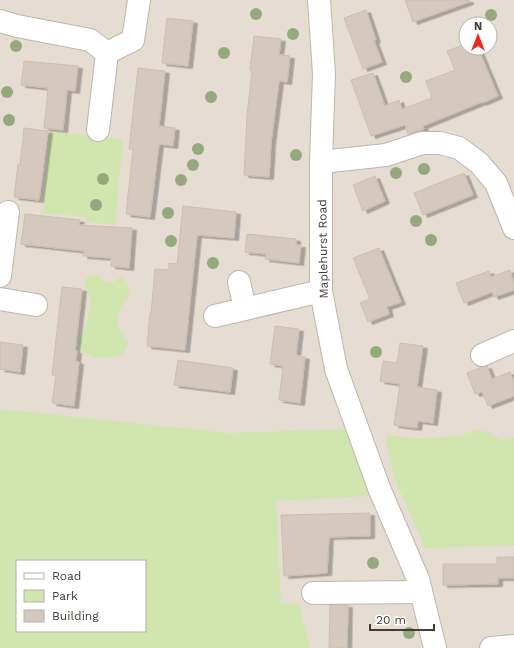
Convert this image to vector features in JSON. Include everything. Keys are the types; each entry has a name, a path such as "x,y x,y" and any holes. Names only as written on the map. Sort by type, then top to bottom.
{"street":[{"path":"107,52 133,40 138,0"},
{"name":"Maplehurst Road","path":"319,0 324,74 321,162 321,291 336,369 379,488 418,579 435,648"},
{"path":"0,21 90,40 107,52"},
{"path":"98,130 107,52"},
{"path":"321,162 386,155 422,143 440,143 459,148 479,163 496,183 514,228"},
{"path":"0,276 4,224"},
{"path":"239,282 245,308"},
{"path":"215,316 321,291"},
{"path":"0,299 36,304"},
{"path":"482,355 514,341"},
{"path":"313,594 421,592"},
{"path":"491,648 514,646"}],"shaded area":[{"path":"0,0 514,0 514,648 0,648"}],"green space":[{"path":"50,132 123,139 115,225 86,222 87,217 43,213"},
{"path":"98,274 103,282 113,282 121,277 127,282 130,294 120,309 117,327 128,344 125,352 116,357 95,358 83,352 78,343 87,323 88,313 91,307 90,296 84,286 86,278"},
{"path":"0,409 228,433 348,429 370,496 276,501 281,603 299,604 310,648 0,648"},
{"path":"477,430 487,432 502,440 514,437 514,545 425,548 394,477 386,440 388,435 417,439 459,436"}],"building":[{"path":"405,0 469,0 469,2 413,22"},
{"path":"366,10 376,40 374,41 382,62 363,69 344,18"},
{"path":"167,18 193,21 188,66 162,63"},
{"path":"254,36 281,39 279,55 290,56 287,82 279,81 271,143 269,177 244,175 247,115 252,71 250,70"},
{"path":"458,47 458,56 481,56 498,96 423,126 424,129 408,134 405,125 371,136 351,80 373,73 385,106 399,100 402,109 432,98 426,81 455,70 447,51"},
{"path":"24,61 78,66 75,91 67,90 63,130 44,128 48,88 21,85"},
{"path":"138,68 165,71 159,126 175,128 173,146 159,144 150,217 126,214 133,149 129,149"},
{"path":"24,128 48,131 39,200 14,197 18,164 20,165"},
{"path":"464,173 473,195 423,215 414,193"},
{"path":"375,176 385,201 363,211 353,185"},
{"path":"183,206 236,212 234,238 197,235 185,350 147,346 155,269 169,270 169,263 177,264"},
{"path":"25,214 80,220 79,225 132,228 129,268 111,266 111,258 83,256 84,251 21,244"},
{"path":"247,234 296,239 296,245 301,245 299,263 265,259 266,254 245,252"},
{"path":"379,248 401,302 387,307 389,314 368,322 360,303 370,299 353,258"},
{"path":"510,270 514,283 514,290 494,297 492,292 464,303 456,283 489,271 491,277"},
{"path":"62,287 82,289 75,351 77,351 76,361 79,362 74,406 52,403 56,375 52,375"},
{"path":"275,326 299,329 296,355 305,357 300,403 279,400 283,366 270,364"},
{"path":"0,342 23,345 20,372 0,369"},
{"path":"400,343 423,346 417,387 437,390 433,423 418,421 417,428 394,425 400,384 380,381 383,361 397,363"},
{"path":"178,360 233,368 230,392 174,385"},
{"path":"487,366 492,379 510,372 514,382 514,396 488,406 482,392 475,394 467,373"},
{"path":"370,513 370,536 329,537 327,573 284,576 281,515"},
{"path":"497,557 514,557 514,578 498,578 498,584 443,585 443,564 497,564"},
{"path":"330,605 348,605 347,648 329,648"}]}
